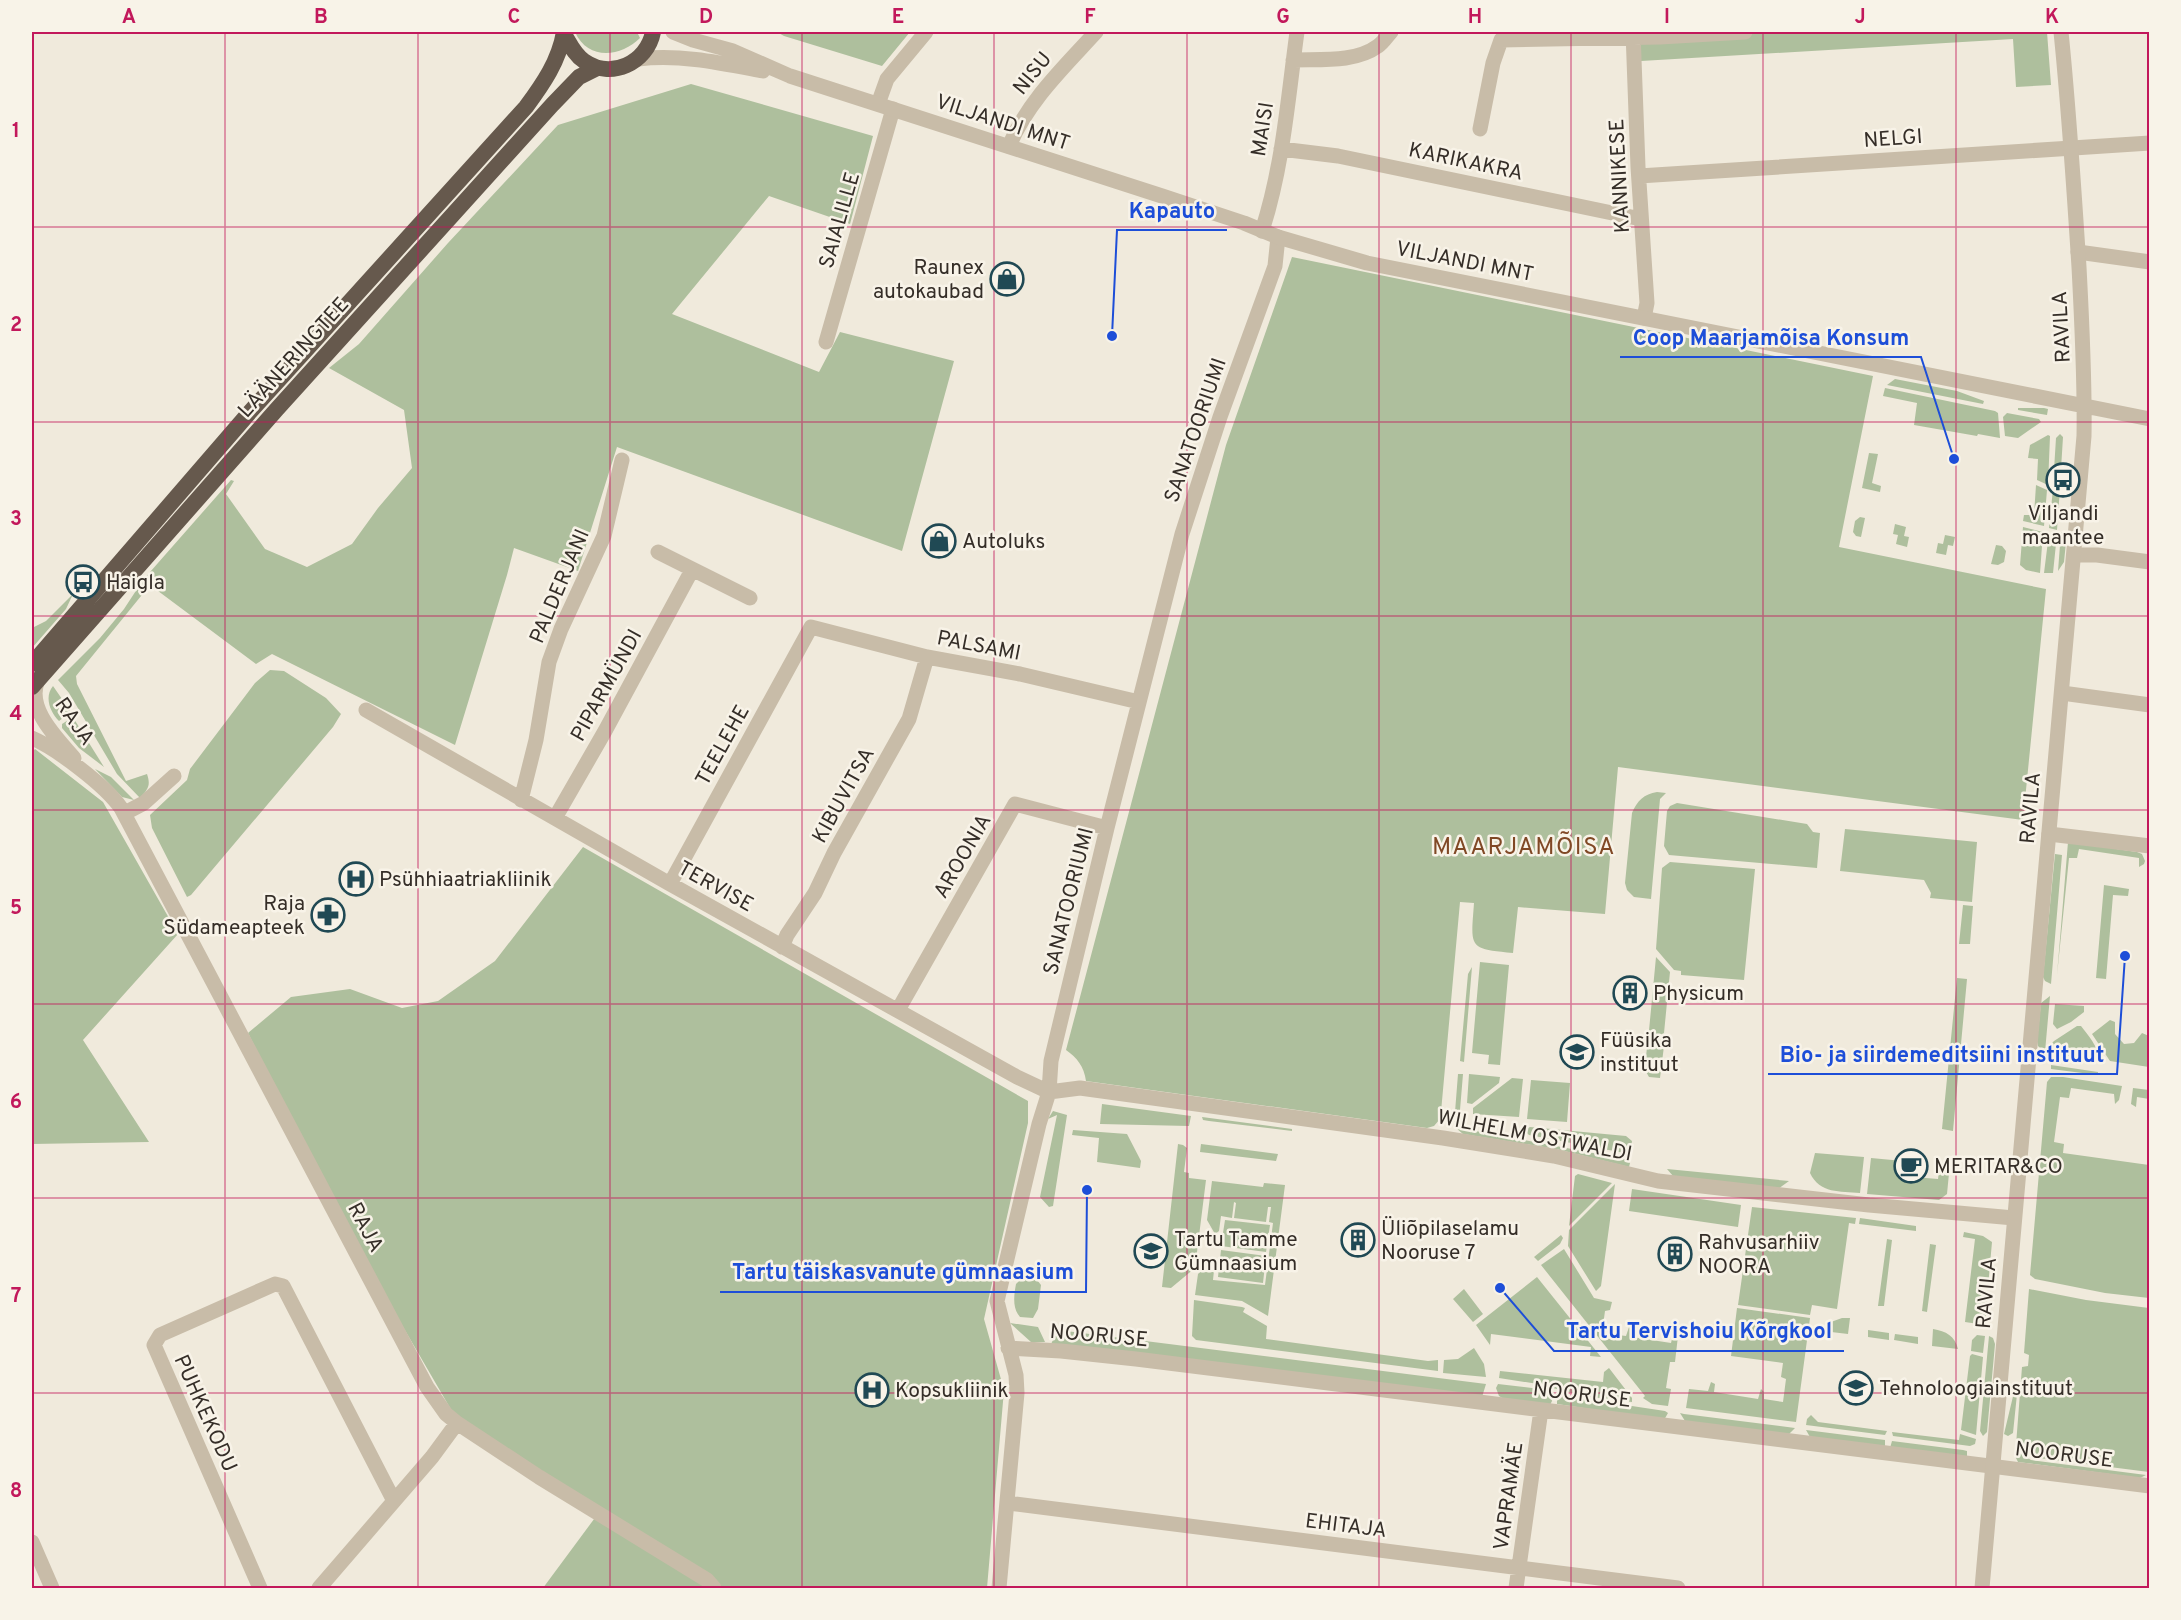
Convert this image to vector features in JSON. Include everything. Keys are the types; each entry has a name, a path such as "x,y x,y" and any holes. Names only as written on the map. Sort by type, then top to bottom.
{"highway":[{"path":"638,59 646,50 653,32"},
{"name":"LÄÄNERINGTEE","path":"564,33 574,52 597,68 617,69 638,59"},
{"name":"LÄÄNERINGTEE","path":"32,664 249,413 526,107 546,79 557,57 564,33"},
{"name":"LÄÄNERINGTEE","path":"34,683 277,409 552,105 579,77 597,68"}],"street":[{"name":"VILJANDI MNT","path":"673,32 733,51 790,76 1233,220 1278,237 1367,263 2150,419"},
{"name":"SAIALILLE","path":"826,342 885,106 887,79 926,32"},
{"name":"NISU","path":"1008,146 1039,94 1096,32"},
{"name":"MAISI","path":"1262,231 1271,205 1281,149 1297,32"},
{"path":"1293,60 1334,59 1362,54 1379,46 1390,32"},
{"path":"1480,129 1493,63 1502,40 1745,32"},
{"name":"RAVILA","path":"1982,1588 2074,555 2084,407 2085,385 2072,148 2061,32"},
{"name":"KANNIKESE","path":"1633,34 1647,303 1644,318"},
{"name":"VILJANDI MNT","path":"638,59 664,56 694,59 790,76"},
{"name":"NELGI","path":"1639,176 2150,143"},
{"name":"KARIKAKRA","path":"1281,149 1338,156 1641,219"},
{"name":"SANATOORIUMI","path":"999,1588 1017,1394 1016,1375 997,1301 1036,1134 1049,1092 1051,1061 1107,828 1182,534 1220,417 1275,266 1278,237"},
{"path":"2078,252 2150,261"},
{"name":"PALDERJANI","path":"521,800 536,740 549,662 561,629 604,536 622,460"},
{"path":"658,552 750,598"},
{"path":"2074,555 2097,555 2150,562"},
{"name":"PIPARMÜNDI","path":"555,818 692,570"},
{"name":"PALSAMI","path":"811,627 927,657 1020,674 1139,702"},
{"name":"TEELEHE","path":"670,884 811,627"},
{"name":"KIBUVITSA","path":"782,947 787,935 815,893 834,853 909,718 927,657"},
{"name":"RAJA","path":"34,683 35,696 45,721 94,780"},
{"path":"2062,693 2150,705"},
{"name":"TERVISE","path":"366,710 782,947 1017,1077 1049,1092"},
{"name":"RAJA","path":"32,738 52,749 94,780 114,798 125,813 427,1387 446,1414 539,1477 707,1580 714,1588"},
{"path":"125,813 144,803 174,776"},
{"name":"AROONIA","path":"898,1010 1015,804 1107,828"},
{"path":"2049,834 2150,846"},
{"name":"WILHELM OSTWALDI","path":"1049,1092 1080,1088 1443,1138 1554,1156 1669,1182 1880,1207 2014,1218"},
{"name":"PUHKEKODU","path":"260,1588 154,1345 160,1335 274,1284 283,1286 394,1501"},
{"name":"NOORUSE","path":"1008,1348 1136,1359 2150,1486"},
{"name":"VAPRAMÄE","path":"1516,1588 1541,1410"},
{"path":"319,1588 432,1457 457,1423"},
{"name":"EHITAJA","path":"1008,1503 1678,1588"},
{"path":"32,1542 52,1588"}],"green space":[{"path":"575,32 637,32 640,38 624,49 605,53 588,48"},
{"path":"777,32 910,32 882,66"},
{"path":"1639,32 2047,32 2051,85 2016,87 2013,39 1641,61"},
{"path":"691,84 873,136 850,224 769,196 672,314 819,372 840,332 954,361 902,551 617,447 578,571 514,548 455,745 272,654 256,664 150,585 76,676 77,684 126,781 147,774 148,787 140,798 117,774 69,693 58,680 100,638 124,609 143,580 231,480 234,481 226,494 265,549 307,567 352,544 378,508 412,468 404,410 329,368 359,344 448,243 558,125"},
{"path":"1292,257 1873,376 1839,547 2046,589 2023,820 1618,767 1605,914 1518,907 1513,953 1487,950 1475,943 1472,929 1474,903 1460,902 1441,1112 1440,1119 1434,1126 1427,1128 1086,1081 1079,1063 1066,1050 1226,445"},
{"path":"1895,379 1957,391 1984,401 1983,404 1887,385"},
{"path":"1885,388 1995,411 1998,413 2000,438 1914,425 1917,403 1883,396"},
{"path":"2018,408 2048,409 2047,415 2018,410"},
{"path":"2007,413 2039,419 2041,422 2018,438 2005,436 2003,417"},
{"path":"2060,434 2063,437 2060,485 2053,486 2056,438"},
{"path":"2050,436 2048,485 2037,480 2038,459 2028,458 2030,445"},
{"path":"1869,453 1878,454 1872,483 1881,486 1880,492 1862,488"},
{"path":"2036,485 2047,490 2044,526 2023,521 2024,515 2034,515"},
{"path":"2060,488 2057,530 2049,528 2053,489"},
{"path":"1860,517 1865,518 1861,537 1856,536 1853,532 1855,521"},
{"path":"1895,524 1906,527 1904,536 1909,537 1907,547 1896,544 1898,535 1893,534"},
{"path":"2023,527 2043,532 2040,573 2026,570 2020,565"},
{"path":"2061,532 2067,532 2064,562 2058,571"},
{"path":"2049,533 2057,534 2053,573 2044,573"},
{"path":"1945,535 1955,537 1953,546 1948,545 1946,555 1936,553 1938,543 1943,544"},
{"path":"1996,545 2002,546 2006,551 2004,562 1998,565 1991,564"},
{"path":"73,594 66,609 32,648 32,628 46,621"},
{"path":"270,670 284,671 326,698 341,714 333,727 187,897 152,828 150,815 187,780 190,769 255,683"},
{"path":"53,686 71,712 59,721 49,704 50,690"},
{"path":"73,717 104,767 79,748 62,728 62,724"},
{"path":"35,749 103,802 178,934 83,1040 149,1142 32,1144 32,752"},
{"path":"95,769 111,777 134,800 122,797"},
{"path":"1666,793 1660,799 1651,899 1634,897 1627,890 1625,883 1632,813 1642,799 1648,794"},
{"path":"1677,803 1807,824 1813,832 1820,833 1817,868 1669,855 1664,846 1667,811 1670,806"},
{"path":"1845,829 1977,842 1972,902 1930,898 1931,893 1924,880 1840,871"},
{"path":"2068,842 2137,852 2142,854 2145,861 2139,867 2139,858 2079,849 2077,858 2069,858 2057,975"},
{"path":"583,847 1028,1101 1028,1123 984,1319 1004,1390 987,1588 543,1588 600,1511 453,1413 374,1277 248,1033 291,997 350,989 402,1008 438,1001 495,961"},
{"path":"2055,854 2062,855 2051,984 2043,977"},
{"path":"1670,862 1755,869 1744,980 1681,975 1681,971 1674,970 1656,949 1662,868"},
{"path":"2104,885 2129,889 2128,896 2113,895 2106,979 2096,978"},
{"path":"1963,905 1973,906 1970,944 1959,944"},
{"path":"1656,957 1670,972 1664,1033 1648,1041"},
{"path":"1480,962 1509,965 1500,1065 1488,1064 1489,1055 1472,1053"},
{"path":"1472,967 1464,1062 1460,1061 1468,974"},
{"path":"1957,978 1967,979 1953,1131 1942,1129"},
{"path":"2050,996 2044,1052 2038,1046 2037,1041 2041,1003"},
{"path":"2055,1004 2084,1006 2084,1012 2057,1029 2053,1024"},
{"path":"2110,1020 2115,1022 2115,1034 2124,1044 2134,1043 2142,1033 2149,1036 2149,1067 2110,1061 2092,1034"},
{"path":"2077,1026 2081,1026 2093,1042 2098,1051 2099,1060 2051,1053 2051,1044"},
{"path":"1665,1038 1660,1078 1649,1077 1645,1070 1647,1046"},
{"path":"2051,1065 2098,1072 2098,1075 2051,1069"},
{"path":"1458,1074 1463,1074 1460,1110 1457,1113 1455,1112"},
{"path":"1469,1074 1500,1077 1499,1083 1472,1104 1467,1103"},
{"path":"2051,1077 2122,1086 2119,1100 2115,1104 2114,1094 2071,1088 2069,1098 2060,1097 2054,1142 2064,1144 2063,1153 2149,1165 2149,1298 2105,1293 2035,1279 2030,1275 2047,1082"},
{"path":"1512,1078 1523,1079 1519,1117 1473,1114 1473,1108"},
{"path":"1531,1080 1570,1083 1567,1122 1527,1119"},
{"path":"2133,1088 2149,1090 2149,1099 2137,1097 2136,1107 2131,1104"},
{"path":"1102,1104 1191,1116 1189,1126 1100,1124"},
{"path":"1053,1111 1067,1115 1053,1206 1049,1207 1040,1197 1057,1115 1048,1119"},
{"path":"1202,1117 1292,1129 1292,1131 1209,1121 1203,1120"},
{"path":"1454,1121 1459,1122 1464,1129 1625,1159 1630,1163 1629,1167 1556,1149 1463,1134 1456,1128"},
{"path":"1530,1127 1626,1136 1632,1141 1630,1154 1529,1135 1526,1129"},
{"path":"1073,1130 1127,1134 1141,1161 1140,1168 1097,1162 1099,1138 1072,1135"},
{"path":"1178,1144 1187,1148 1184,1172 1189,1173 1189,1178 1206,1180 1195,1268 1171,1288 1162,1287"},
{"path":"1201,1144 1278,1154 1276,1161 1200,1152"},
{"path":"1815,1153 1864,1157 1860,1193 1831,1190 1819,1185 1810,1173"},
{"path":"1871,1158 1903,1161 1902,1176 1938,1179 1940,1162 1950,1163 1947,1194 1939,1200 1867,1194"},
{"path":"1667,1169 1789,1181 1778,1189 1673,1176"},
{"path":"1578,1174 1612,1183 1569,1226 1575,1176"},
{"path":"1212,1181 1263,1187 1264,1183 1285,1185 1268,1316 1242,1301 1195,1295 1198,1274 1212,1261 1215,1261 1213,1280 1265,1285 1273,1223 1269,1222 1271,1207 1268,1207 1266,1222 1234,1218 1236,1203 1234,1202 1232,1218 1221,1216 1219,1231 1215,1234 1207,1220"},
{"path":"1615,1184 1601,1286 1596,1291 1568,1246 1569,1230"},
{"path":"1632,1189 1741,1205 1738,1227 1629,1211"},
{"path":"1752,1207 1856,1218 1855,1224 1849,1223 1837,1309 1812,1305 1810,1315 1738,1305"},
{"path":"1860,1218 1916,1226 1916,1231 1859,1224"},
{"path":"1225,1220 1270,1225 1266,1252 1221,1246"},
{"path":"1964,1232 1983,1236 1992,1242 1988,1287 1984,1287 1983,1296 1987,1297 1985,1325 1965,1322 1975,1239 1963,1237"},
{"path":"1561,1235 1563,1238 1560,1244 1538,1261 1534,1257"},
{"path":"1887,1239 1892,1240 1884,1306 1878,1306"},
{"path":"1930,1244 1936,1245 1927,1312 1922,1311"},
{"path":"1564,1249 1594,1298 1612,1302 1610,1310 1605,1311 1602,1333 1626,1336 1629,1327 1633,1330 1632,1337 1671,1343 1673,1335 1678,1336 1675,1362 1670,1362 1666,1388 1671,1389 1668,1406 1652,1404 1643,1398 1645,1396 1541,1265"},
{"path":"1221,1250 1266,1256 1263,1283 1218,1277"},
{"path":"1537,1277 1601,1357 1590,1356 1591,1347 1491,1334 1490,1345 1476,1325"},
{"path":"1021,1279 1037,1280 1041,1285 1038,1309 1033,1318 1020,1317 1016,1310 1015,1288"},
{"path":"1464,1289 1483,1314 1473,1322 1453,1299"},
{"path":"2029,1289 2086,1300 2149,1308 2149,1472 2039,1458 2029,1455 2016,1445 2022,1367 2028,1366 2029,1355 2024,1353"},
{"path":"1194,1300 1245,1308 1243,1312 1267,1326 1266,1339 1428,1361 1438,1360 1438,1371 1196,1340 1192,1336"},
{"path":"1737,1308 1810,1318 1796,1422 1686,1408 1689,1389 1708,1391 1711,1382 1715,1384 1714,1392 1758,1399 1761,1389 1764,1392 1764,1399 1783,1402 1786,1379 1781,1377 1783,1363 1731,1356"},
{"path":"1850,1318 1848,1334 1823,1331 1831,1322"},
{"path":"1010,1323 1038,1327 1045,1342 1031,1342"},
{"path":"1933,1329 1949,1335 1955,1341 1958,1349 1932,1346"},
{"path":"1058,1330 1486,1384 1482,1397 1051,1344"},
{"path":"1868,1330 1889,1333 1889,1340 1868,1337"},
{"path":"1895,1334 1918,1337 1918,1344 1894,1340"},
{"path":"1977,1335 1985,1336 1983,1353 1971,1351 1972,1340"},
{"path":"1989,1336 1993,1338 1995,1344 1987,1432 1983,1436 1980,1431"},
{"path":"1474,1348 1484,1364 1486,1377 1443,1373 1444,1360 1458,1359"},
{"path":"1972,1354 1983,1357 1976,1435 1961,1430"},
{"path":"1609,1368 1632,1398 1632,1402 1583,1396 1538,1384 1499,1378 1500,1371 1603,1382 1604,1372"},
{"path":"1498,1384 1540,1389 1550,1393 1552,1401 1550,1405 1504,1399 1499,1396 1496,1388"},
{"path":"2015,1388 2017,1394 2013,1433 2008,1436 2004,1434"},
{"path":"1559,1395 1668,1413 1664,1420 1557,1404"},
{"path":"1680,1413 1795,1428 1789,1434 1685,1421"},
{"path":"1811,1415 1818,1422 1887,1431 1885,1435 1806,1425"},
{"path":"1806,1430 1885,1440 1885,1447 1810,1437"},
{"path":"1892,1432 1959,1440 1960,1434 1976,1439 1975,1444 1970,1446 1893,1436"},
{"path":"1892,1441 1963,1450 1967,1451 1967,1457 1890,1448"},
{"path":"2015,1450 2031,1460 2146,1475 2140,1478 2018,1462"}],"place":[{"name":"Raunex autokaubad","path":"1007,279"},
{"name":"Kapauto","path":"1112,336"},
{"name":"Coop Maarjamõisa Konsum","path":"1954,459"},
{"name":"Viljandi maantee","path":"2063,480"},
{"name":"Autoluks","path":"939,541"},
{"name":"Haigla","path":"83,582"},
{"name":"Psühhiaatriakliinik","path":"356,879"},
{"name":"Raja Südameapteek","path":"328,915"},
{"name":"Bio- ja siirdemeditsiini instituut","path":"2125,956"},
{"name":"Physicum","path":"1630,993"},
{"name":"Füüsika instituut","path":"1577,1052"},
{"name":"MERITAR&CO","path":"1911,1166"},
{"name":"Tartu täiskasvanute gümnaasium","path":"1087,1190"},
{"name":"Üliõpilaselamu Nooruse 7","path":"1358,1240"},
{"name":"Tartu Tamme Gümnaasium","path":"1151,1251"},
{"name":"Rahvusarhiiv NOORA","path":"1675,1254"},
{"name":"Tartu Tervishoiu Kõrgkool","path":"1500,1288"},
{"name":"Tehnoloogiainstituut","path":"1856,1388"},
{"name":"Kopsukliinik","path":"872,1390"}],"district":[{"name":"MAARJAMÕISA","path":"1524,846"}]}
